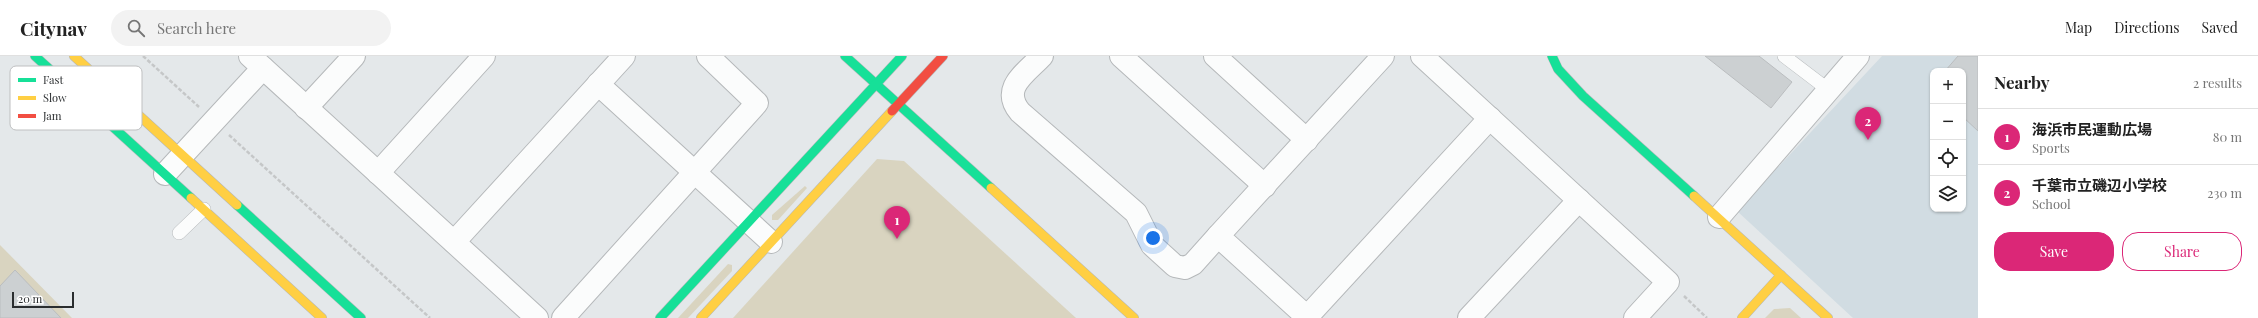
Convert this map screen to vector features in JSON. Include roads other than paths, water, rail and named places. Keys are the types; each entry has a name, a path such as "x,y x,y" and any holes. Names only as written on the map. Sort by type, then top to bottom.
{"street":[{"path":"35,56 46,66"},
{"path":"74,56 85,66"},
{"path":"306,108 354,56"},
{"path":"378,173 484,56"},
{"path":"454,242 624,56"},
{"path":"563,318 757,103 708,56"},
{"path":"845,56 1134,318"},
{"path":"660,318 902,56"},
{"path":"701,318 943,56"},
{"path":"1042,56 1015,84 1011,93 1014,105 1020,112 1136,213 1152,245 1175,266 1185,268 1193,264 1384,56"},
{"path":"1121,56 1265,186"},
{"path":"1422,56 1668,282 1635,318"},
{"path":"1552,56 1558,69 1583,96 1719,217 1828,318"},
{"path":"1719,217 1830,91 1858,56"},
{"path":"1216,57 1307,140"},
{"path":"165,174 214,121 256,62 537,318"},
{"path":"598,84 771,242"},
{"path":"142,118 361,318"},
{"path":"1218,236 1306,318 1490,118"},
{"path":"117,130 322,318"},
{"path":"1469,318 1579,200"},
{"path":"1742,318 1781,275"}],"lane":[{"path":"1784,56 1830,91"},
{"path":"179,233 204,209"}],"place":[{"name":"千葉市立磯辺小学校","path":"1868,140"},
{"name":"海浜市民運動広場","path":"897,239"}]}
